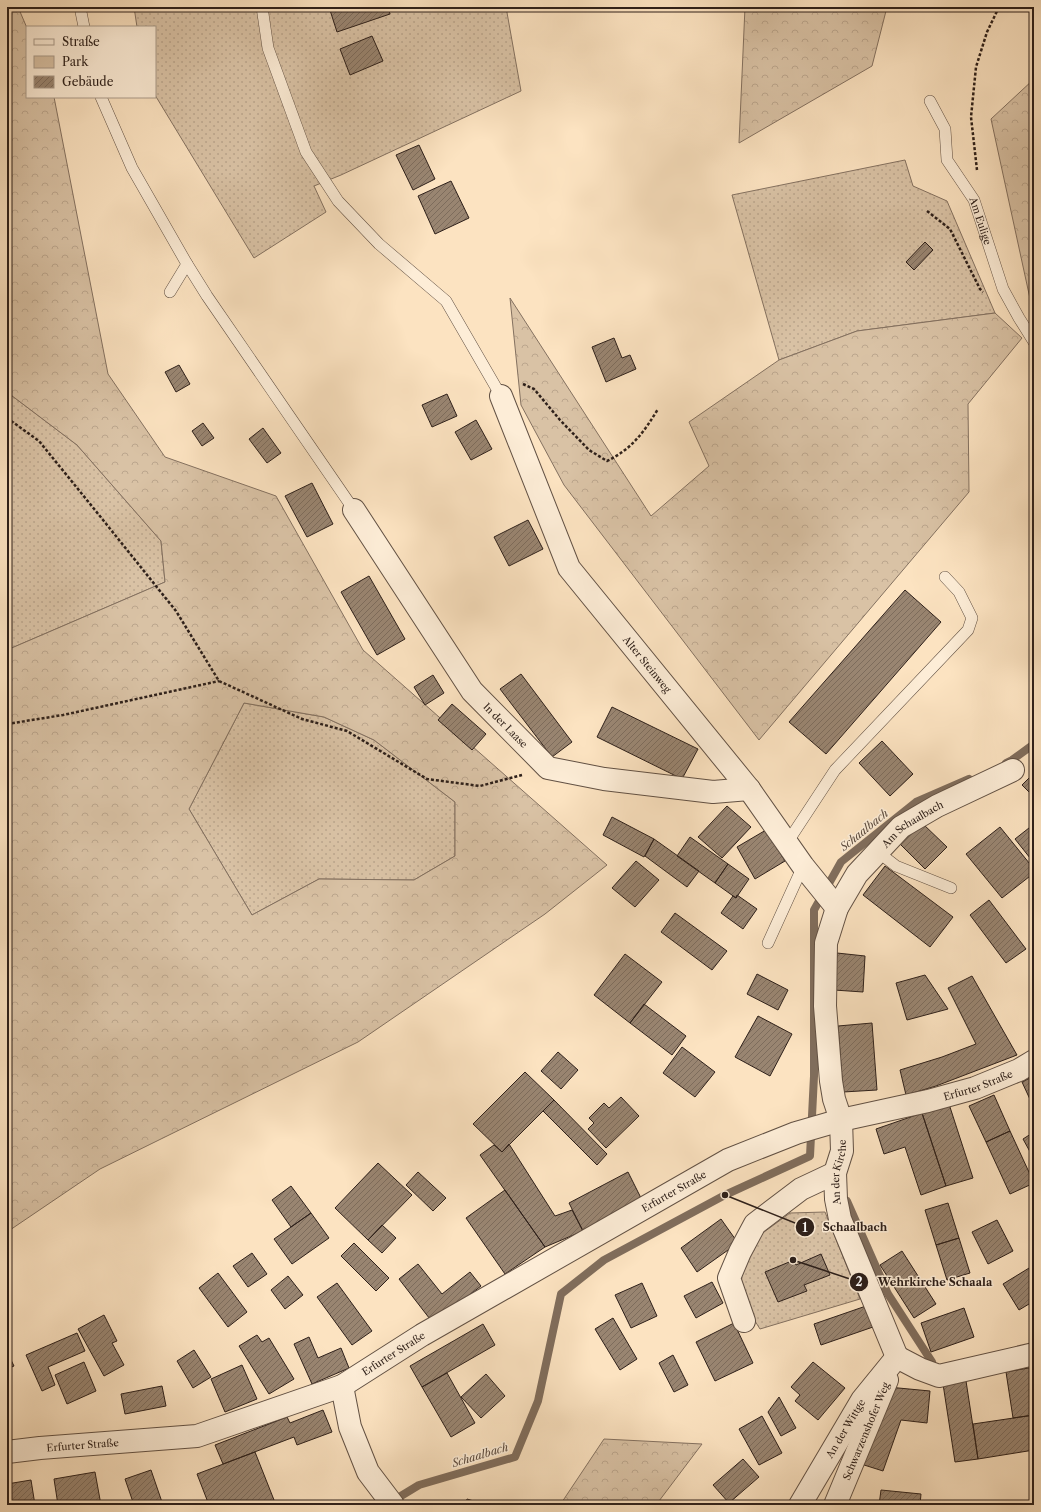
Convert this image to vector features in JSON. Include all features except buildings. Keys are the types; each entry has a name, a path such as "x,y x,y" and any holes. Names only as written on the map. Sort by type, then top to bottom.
{"street":[{"name":"Alter Steinweg","path":"501,396 569,568 749,789 787,844 833,904"},
{"name":"In der Laase","path":"354,510 472,691 548,768"},
{"path":"548,768 604,779 713,792 749,789"},
{"name":"Am Schaalbach","path":"831,1123 834,1099 831,1081 825,1006 826,943 833,904 857,874 901,827 937,806 1013,770"},
{"name":"Erfurter Straße","path":"7,1452 197,1436 342,1386 422,1335 728,1160 796,1134 831,1123 928,1101 975,1088 1019,1070 1034,1060"},
{"name":"An der Kirche","path":"831,1123 842,1151 835,1173 836,1199 840,1219 897,1357"},
{"path":"744,1322 729,1278 740,1252 755,1224 801,1189 835,1173"},
{"path":"897,1357 920,1370 938,1376 1034,1354"},
{"name":"An der Wittge","path":"800,1505 862,1400 897,1357"},
{"name":"Schwarzenshofer Weg","path":"835,1505 897,1357"},
{"path":"342,1386 350,1428 368,1472 393,1505"}],"lane":[{"path":"80,7 84,26"},
{"path":"262,7 268,48 306,152 338,201 380,244 446,301 501,396"},
{"path":"101,98 132,168 187,264 212,303 354,510"},
{"name":"Am Eulige","path":"930,101 946,129 947,160 974,200 1003,289 1034,342"},
{"path":"170,292 187,264"},
{"path":"787,844 835,770 968,630 972,618 959,592 945,577"},
{"path":"878,852 896,866 951,888"},
{"path":"768,942 806,870"}],"path":[{"path":"979,176 971,118 976,67 987,32 999,7"},
{"path":"927,211 950,229 980,289 985,293"},
{"path":"520,383 534,389 588,450 607,461 621,454 643,433 658,409"},
{"path":"7,418 39,441 95,510 176,611 219,681 302,719 347,731 427,779 480,786 548,768"},
{"path":"7,724 63,715 219,681"}],"green space":[{"path":"7,7 18,7 26,26 26,98 54,98 108,374 165,457 276,496 363,650 607,865 545,914 358,1042 100,1169 7,1232 7,650 165,582 161,541 77,445 7,392","holes":["244,703 324,717 374,740 455,802 455,856 414,880 319,879 252,915 189,809"]},
{"path":"134,7 506,7 521,91 341,175 314,186 326,212 254,258 156,97 156,26 137,26"},
{"path":"745,7 887,7 872,66 739,143"},
{"path":"1034,79 1034,317 991,119"},
{"path":"905,160 913,186 947,201 995,313 857,331 779,360 732,195"},
{"path":"510,298 651,516 709,466 689,422 779,360 857,331 995,313 1022,338 968,404 969,492 759,740 564,485 521,405"},
{"path":"7,392 77,445 161,541 165,582 7,650"},
{"path":"244,703 324,717 374,740 455,802 455,856 414,880 319,879 252,915 189,809"},
{"path":"825,1212 860,1299 760,1329 743,1302 739,1272 760,1235 790,1213"},
{"path":"604,1439 702,1444 656,1505 560,1505"}],"waterway":[{"name":"Schaalbach","path":"1006,763 1034,744"},
{"name":"Schaalbach","path":"391,1502 419,1485 515,1457 538,1401 561,1294 604,1260 725,1195 810,1156 814,1076 814,910 841,862 916,802 969,779"},
{"path":"847,1201 888,1294 932,1362"}],"place":[{"name":"Schaalbach","path":"725,1195"},
{"name":"Wehrkirche Schaala","path":"793,1260"}]}
